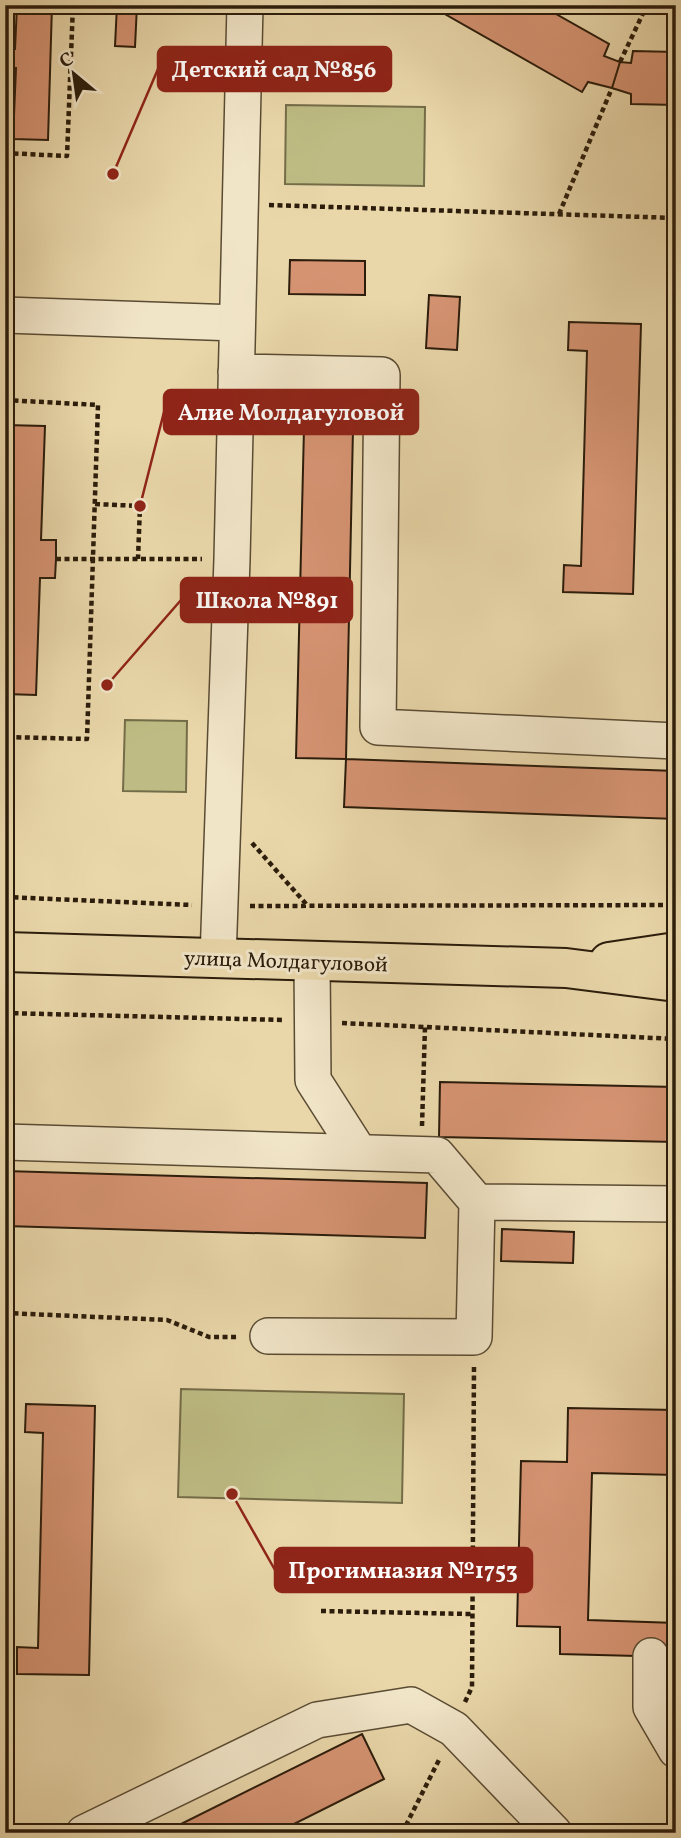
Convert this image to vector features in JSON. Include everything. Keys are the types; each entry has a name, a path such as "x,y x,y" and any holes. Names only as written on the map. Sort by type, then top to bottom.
{"main road":[{"name":"улица Молдагуловой","path":"566,968 676,951"},
{"name":"улица Молдагуловой","path":"5,952 566,968 676,982"}],"lane":[{"path":"218,959 232,559 245,5"},
{"path":"5,315 237,323"},
{"path":"236,372 382,375 378,727 676,741"},
{"path":"312,962 313,1080 359,1152"},
{"path":"5,1142 437,1156 477,1202 474,1337 268,1336"},
{"path":"477,1202 676,1204"},
{"path":"651,1656 652,1707 676,1750"},
{"path":"84,1833 317,1720 411,1705 454,1729 554,1833"}],"path":[{"path":"6,41 7,5"},
{"path":"5,153 67,156 73,5"},
{"path":"620,62 647,5"},
{"path":"559,214 612,88"},
{"path":"240,204 676,218"},
{"path":"5,400 98,405 87,739 5,737"},
{"path":"95,504 140,506 138,559"},
{"path":"56,559 232,559"},
{"path":"222,809 307,905"},
{"path":"5,897 219,906 676,905"},
{"path":"421,1155 425,1027"},
{"path":"5,1313 167,1320 209,1337 268,1336"},
{"path":"402,1833 472,1687 474,1337"},
{"path":"321,1611 471,1614"}],"shaded area":[{"path":"286,105 425,107 424,186 285,184"},
{"path":"125,720 187,721 186,792 123,791"},
{"path":"181,1389 404,1394 402,1503 178,1497"}],"building":[{"path":"17,5 52,5 48,140 13,139 16,68 5,68 5,49 15,49"},
{"path":"117,5 137,5 135,47 115,46"},
{"path":"429,5 540,5 609,44 604,56 620,62 612,88 588,82 582,92"},
{"path":"633,51 676,52 676,105 631,104 631,94 612,88 620,62 631,63"},
{"path":"290,260 365,261 365,295 289,294"},
{"path":"429,295 460,297 457,350 426,348"},
{"path":"569,322 641,324 633,594 563,592 564,565 581,566 587,351 568,350"},
{"path":"5,425 45,426 41,540 56,540 56,559 55,578 40,578 36,695 5,694"},
{"path":"304,428 353,429 346,759 296,758"},
{"path":"346,759 676,771 676,819 344,807"},
{"path":"440,1082 676,1087 676,1142 439,1137"},
{"path":"5,1171 427,1183 425,1238 5,1226"},
{"path":"502,1229 574,1232 573,1263 501,1261"},
{"path":"26,1404 95,1406 89,1675 17,1674 17,1647 38,1648 43,1433 25,1432"},
{"path":"568,1408 676,1410 676,1475 592,1473 588,1620 676,1623 676,1657 560,1654 560,1627 517,1626 521,1461 567,1462"},
{"path":"362,1734 384,1779 276,1833 163,1833"}],"place":[{"name":"Детский сад №856","path":"113,174"},
{"name":"Алие Молдагуловой","path":"140,506"},
{"name":"Школа №891","path":"107,685"},
{"name":"Прогимназия №1753","path":"232,1494"}]}
